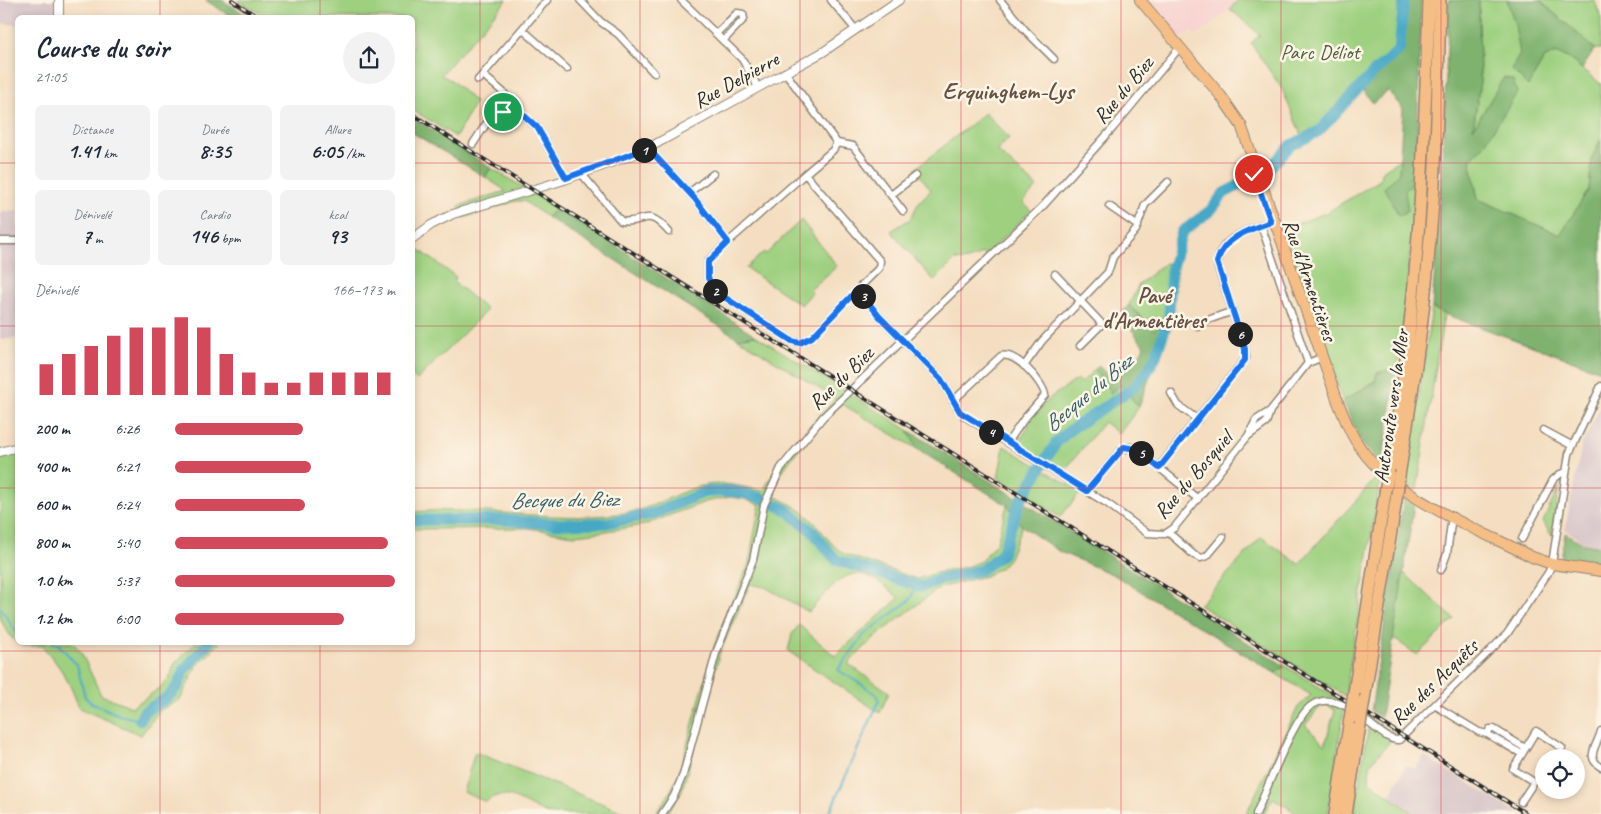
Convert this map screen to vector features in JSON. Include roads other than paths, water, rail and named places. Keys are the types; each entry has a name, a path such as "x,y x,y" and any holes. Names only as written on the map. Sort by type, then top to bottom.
{"highway":[{"path":"1335,814 1406,359 1418,248 1434,22 1429,0"},
{"name":"Autoroute vers la Mer","path":"1346,814 1416,370 1430,249 1434,22 1440,0"}],"main road":[{"name":"Rue d'Armentières","path":"1133,0 1234,114 1246,136 1316,360 1361,449 1386,475 1433,507 1538,560 1552,564 1601,571"},
{"name":"Rue d'Armentières","path":"1140,0 1178,49"}],"street":[{"path":"59,0 59,15"},
{"path":"478,80 547,0"},
{"path":"580,0 599,20 618,34 654,73"},
{"path":"681,0 742,59 758,87"},
{"path":"831,0 856,30"},
{"name":"Rue Delpierre","path":"415,237 431,225 453,214 581,173 648,148 824,52 899,0"},
{"path":"1000,0 1054,59"},
{"path":"716,34 736,13 743,14 744,19 723,41"},
{"path":"522,29 567,69"},
{"name":"Rue du Biez","path":"662,814 674,796 683,775 719,644 753,560 767,495 781,468 817,424 1043,206 1106,136 1178,49"},
{"path":"785,72 834,136 837,143"},
{"path":"483,75 505,94 510,103 537,127 566,178"},
{"path":"473,144 486,124 501,114 510,103"},
{"path":"805,174 880,260 880,267 809,339 795,342 712,289 708,278 708,262 728,242 805,174 833,150 837,143"},
{"path":"837,143 854,146 903,211"},
{"path":"648,148 690,193 728,242"},
{"path":"581,173 621,221 651,217 661,223 669,232"},
{"path":"690,193 713,174"},
{"path":"891,195 915,176"},
{"path":"1024,366 1042,341 1108,272 1113,257 1138,226 1145,205 1168,182"},
{"path":"1109,206 1138,226"},
{"path":"1159,468 1246,358 1233,311 1219,272 1218,259 1235,237 1273,221"},
{"name":"Rue d'Armentières","path":"1261,226 1316,360"},
{"path":"0,241 15,241"},
{"path":"1055,274 1102,325 1080,346"},
{"name":"Rue du Bosquiel","path":"858,289 903,341 941,379 964,416 1087,491 1147,533 1155,535 1169,533 1248,436 1261,428 1270,411 1316,360"},
{"path":"1198,327 1205,320 1233,311"},
{"path":"953,401 1004,354 1012,356 1041,384 1045,397 1024,419 1008,442"},
{"path":"1552,564 1571,445 1601,386"},
{"path":"1170,393 1178,405 1198,420"},
{"path":"1543,430 1571,445"},
{"path":"1087,491 1124,447 1136,449 1198,499"},
{"path":"0,452 15,448"},
{"path":"1522,540 1553,480 1566,472"},
{"path":"1440,570 1446,554 1452,516"},
{"path":"1169,533 1194,555 1201,558 1207,556 1223,537"},
{"name":"Rue des Acquêts","path":"1256,814 1299,721 1313,705 1326,701 1338,703 1371,723 1394,740 1404,737 1506,634 1552,564"},
{"path":"1436,706 1479,732 1524,751"},
{"path":"1521,802 1534,782 1513,769 1536,731 1562,748"},
{"path":"1601,731 1592,756 1595,763 1601,768"}],"waterway":[{"name":"Becque du Biez","path":"415,520 502,520 556,524 607,523 656,513 705,492 734,491 761,498 785,509 813,532 836,560 922,587 938,580 981,570 1002,554 1019,503 1056,443 1070,430 1133,388 1147,372 1156,356 1169,317 1171,271 1182,232 1211,210 1224,193 1267,171 1290,146 1319,131 1373,73 1399,50 1404,0"},
{"path":"829,814 879,701 875,693 838,670 864,635 910,600 916,585"},
{"name":"Becque du Biez","path":"0,607 15,630"},
{"name":"Becque du Biez","path":"59,645 77,665 85,697 90,702 119,715 140,720"},
{"name":"Becque du Biez","path":"140,720 144,712 168,697 178,686 184,670 206,645"}],"railway":[{"path":"232,0 254,15"},
{"path":"415,116 1527,814"}],"district":[{"name":"Erquinghem-Lys","path":"1008,91"},
{"name":"Pavé d'Armentières","path":"1154,308"}],"park label":[{"name":"Parc Déliot","path":"1320,52"}]}
